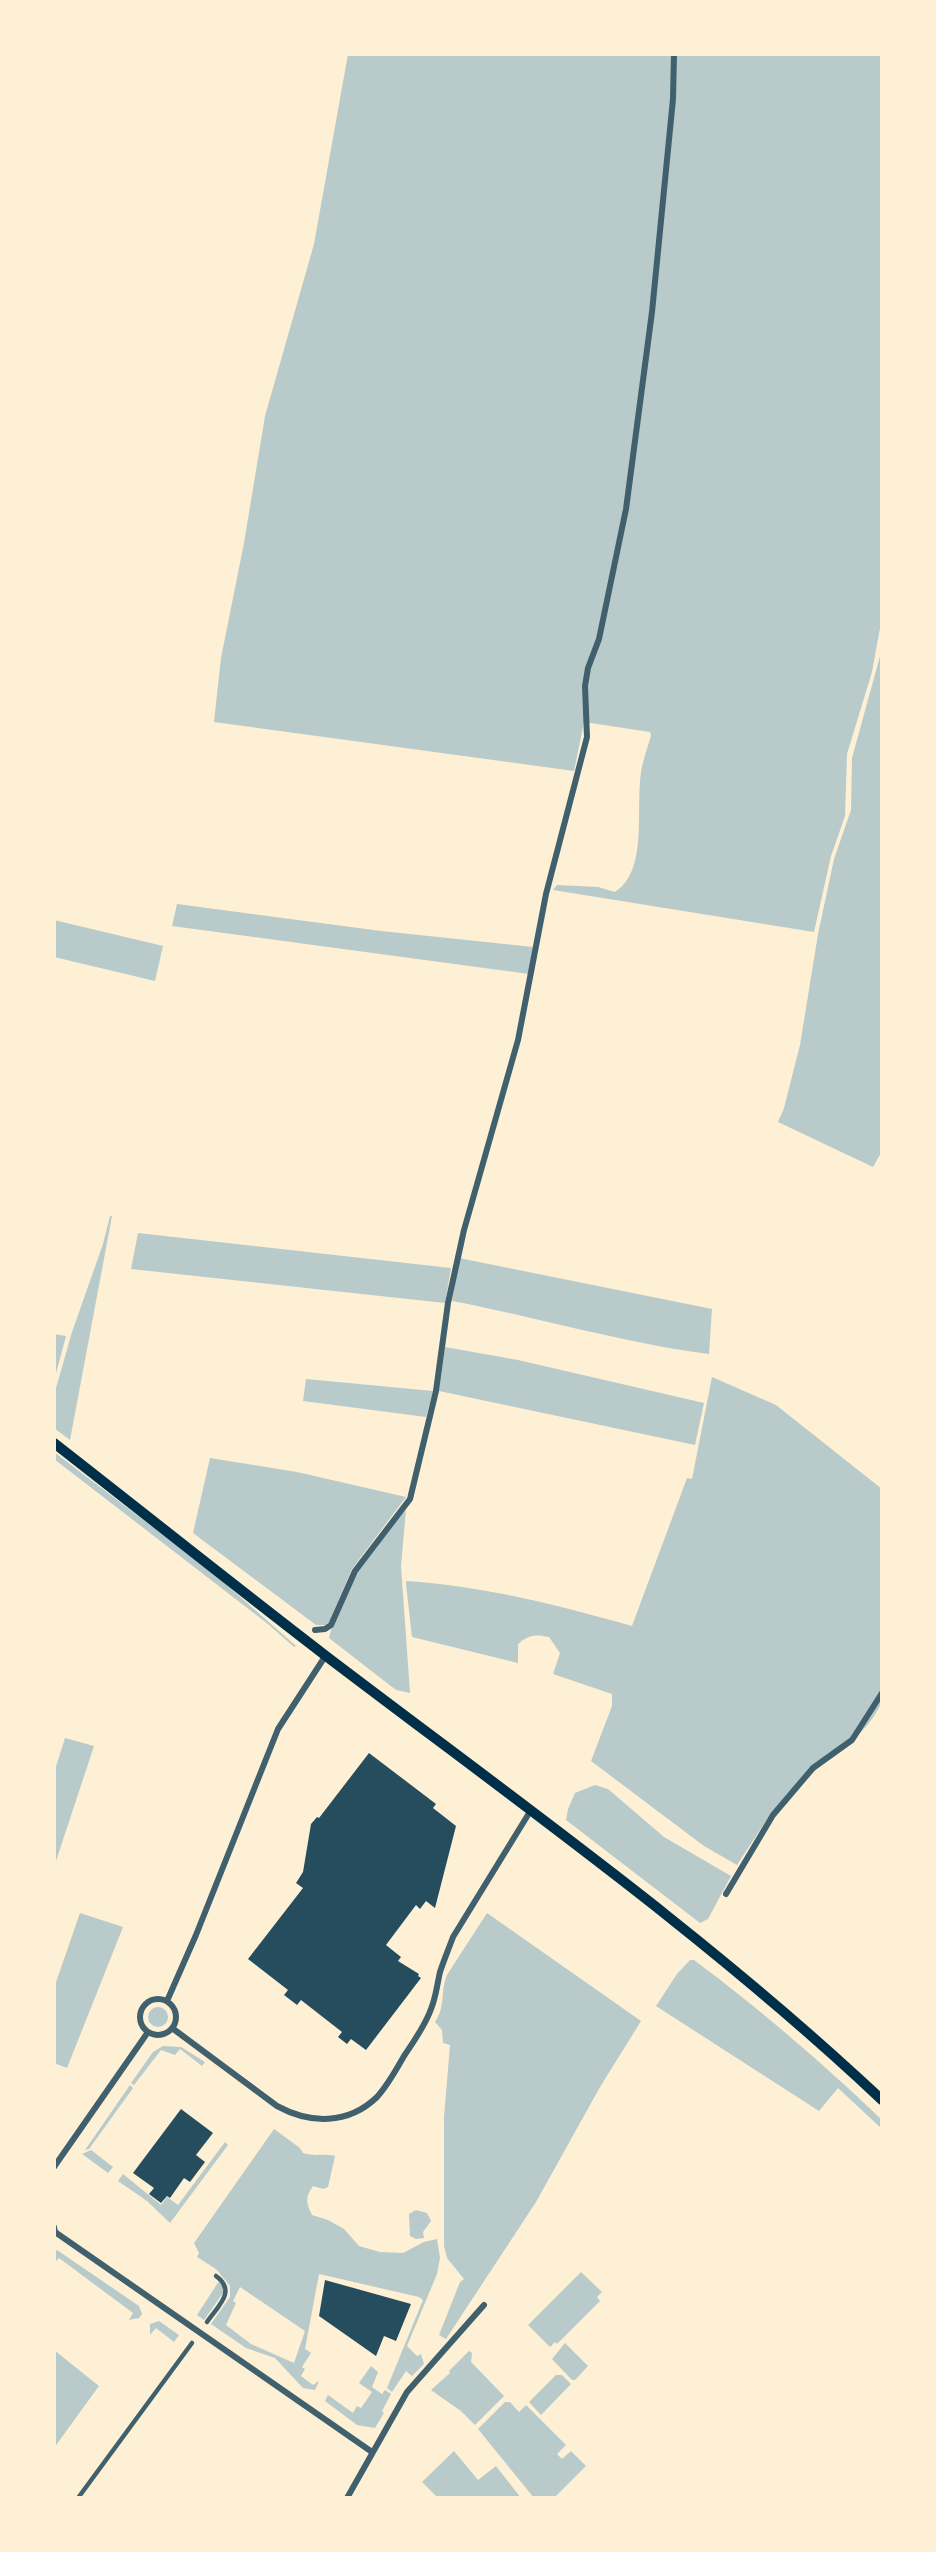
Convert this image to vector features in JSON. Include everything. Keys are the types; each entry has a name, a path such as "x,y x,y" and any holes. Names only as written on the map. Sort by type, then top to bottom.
{"main road":[{"path":"54,1443 740,1973 882,2100"}],"street":[{"path":"315,1630 331,1625 355,1571 410,1499 436,1391 448,1303 464,1230 518,1040 546,894 587,737 585,686 608,601 626,509 673,99 674,54"},
{"path":"167,2001 278,1729 326,1655"},
{"path":"726,1894 773,1815 813,1768 852,1740 882,1693"},
{"path":"172,2028 277,2106 294,2114 327,2121 348,2115 365,2106 389,2081 425,2023 453,1937 531,1810"},
{"path":"153,1999 167,2001 176,2013 172,2028 160,2035 148,2032 140,2022 141,2008 153,1999"},
{"path":"54,2167 148,2032"},
{"path":"54,2231 372,2452"},
{"path":"207,2322 225,2296 227,2288 216,2276"},
{"path":"346,2498 416,2379 484,2305"},
{"path":"78,2498 192,2343"}],"shaded area":[{"path":"348,54 882,54 882,617 872,672 847,754 845,816 831,856 814,932 553,890 557,885 598,887 615,892 626,882 637,853 640,782 650,732 584,722 574,771 214,722 221,658 265,416 314,244"},
{"path":"882,649 882,1151 873,1167 778,1122 800,1045 818,934 834,859 851,810 852,758"},
{"path":"177,904 381,931 533,947 529,974 172,926"},
{"path":"54,920 163,946 155,981 54,957"},
{"path":"110,1216 70,1440 54,1428 56,1388"},
{"path":"138,1233 451,1268 445,1303 131,1269"},
{"path":"459,1258 712,1309 709,1354 645,1343 452,1301"},
{"path":"54,1334 66,1336 54,1381"},
{"path":"445,1347 518,1360 704,1403 695,1445 439,1391"},
{"path":"712,1377 776,1405 882,1489 882,1702 869,1723 854,1739 813,1773 778,1813 773,1810 737,1865 704,1846 591,1761 612,1706 612,1694 553,1674 560,1653 549,1637 532,1636 518,1644 518,1663 412,1637 406,1584 406,1581 492,1592 632,1626 687,1478 692,1479"},
{"path":"306,1379 433,1391 426,1417 303,1401"},
{"path":"54,1452 213,1573 296,1646 54,1459"},
{"path":"210,1458 297,1472 406,1497 352,1569 329,1622 325,1625 316,1625 193,1533"},
{"path":"406,1510 401,1566 410,1693 396,1690 329,1638 341,1603 359,1569 381,1537"},
{"path":"65,1738 94,1746 54,1867 54,1773"},
{"path":"595,1785 608,1789 664,1837 731,1876 708,1919 700,1923 566,1820 575,1793"},
{"path":"80,1913 123,1927 67,2068 54,2063 54,1988"},
{"path":"487,1913 641,2021 600,2087 536,2202 446,2339 439,2335 460,2282 464,2279 447,2258 444,2246 444,2117 450,2045 443,2043 442,2030 435,2022 441,2010 447,1975"},
{"path":"690,1960 694,1960 718,1978 814,2058 882,2120 882,2129 838,2088 819,2111 656,2006 677,1974"},
{"path":"154,2007 162,2007 168,2017 162,2027 154,2027 148,2021 148,2013"},
{"path":"163,2046 181,2047 205,2062 202,2066 180,2049 175,2055 161,2050 134,2085 131,2083 153,2052"},
{"path":"130,2085 133,2088 89,2149 85,2150"},
{"path":"274,2129 303,2153 335,2156 328,2187 323,2189 313,2186 309,2193 308,2203 312,2215 344,2229 359,2246 380,2252 403,2253 424,2242 437,2239 440,2258 437,2274 407,2346 417,2356 421,2354 424,2364 412,2376 406,2371 392,2392 387,2388 423,2300 319,2274 305,2349 311,2353 302,2367 305,2369 301,2376 313,2385 319,2381 315,2390 303,2388 275,2358 246,2348 211,2324 230,2297 230,2286 216,2269 197,2257 199,2253 194,2243","holes":["240,2287 305,2331 294,2363 251,2344 226,2325"]},
{"path":"225,2142 228,2145 170,2223 147,2201 118,2181 123,2174 161,2205 167,2197 178,2205"},
{"path":"91,2150 113,2167 108,2173 82,2154"},
{"path":"416,2210 427,2213 431,2221 423,2232 424,2238 416,2239 410,2236 409,2214"},
{"path":"57,2250 139,2306 142,2314 139,2318 129,2320 133,2313 59,2258 54,2263"},
{"path":"581,2272 602,2292 597,2297 600,2301 557,2344 555,2342 550,2347 528,2325"},
{"path":"219,2281 223,2285 223,2293 204,2320 197,2315"},
{"path":"159,2321 179,2335 174,2342 156,2328 150,2335 150,2324"},
{"path":"565,2343 588,2366 575,2380 552,2359"},
{"path":"54,2350 99,2386 54,2448"},
{"path":"469,2351 472,2353 471,2362 504,2396 475,2425 461,2411 431,2390"},
{"path":"371,2366 378,2372 372,2387 382,2394 385,2390 391,2394 375,2428 357,2425 325,2401 328,2395 353,2413 357,2406 361,2408 372,2392 359,2383"},
{"path":"556,2375 562,2375 571,2384 541,2415 529,2402"},
{"path":"505,2402 510,2402 519,2412 526,2405 566,2445 557,2454 562,2459 571,2451 586,2466 554,2498 534,2498 478,2429"},
{"path":"454,2451 478,2480 496,2466 521,2498 438,2498 422,2482"}],"building":[{"path":"369,1753 436,1804 433,1808 456,1826 435,1908 426,1901 420,1909 416,1905 386,1945 401,1957 398,1961 421,1978 366,2050 351,2039 347,2044 338,2037 342,2032 301,2000 297,2005 284,1995 288,1990 248,1959 303,1888 296,1883 303,1872 311,1824 319,1818"},
{"path":"181,2109 213,2133 196,2155 205,2162 190,2182 184,2178 170,2198 167,2196 161,2203 149,2194 154,2188 133,2173"},
{"path":"325,2280 411,2304 396,2341 384,2336 376,2356 319,2316"}]}
